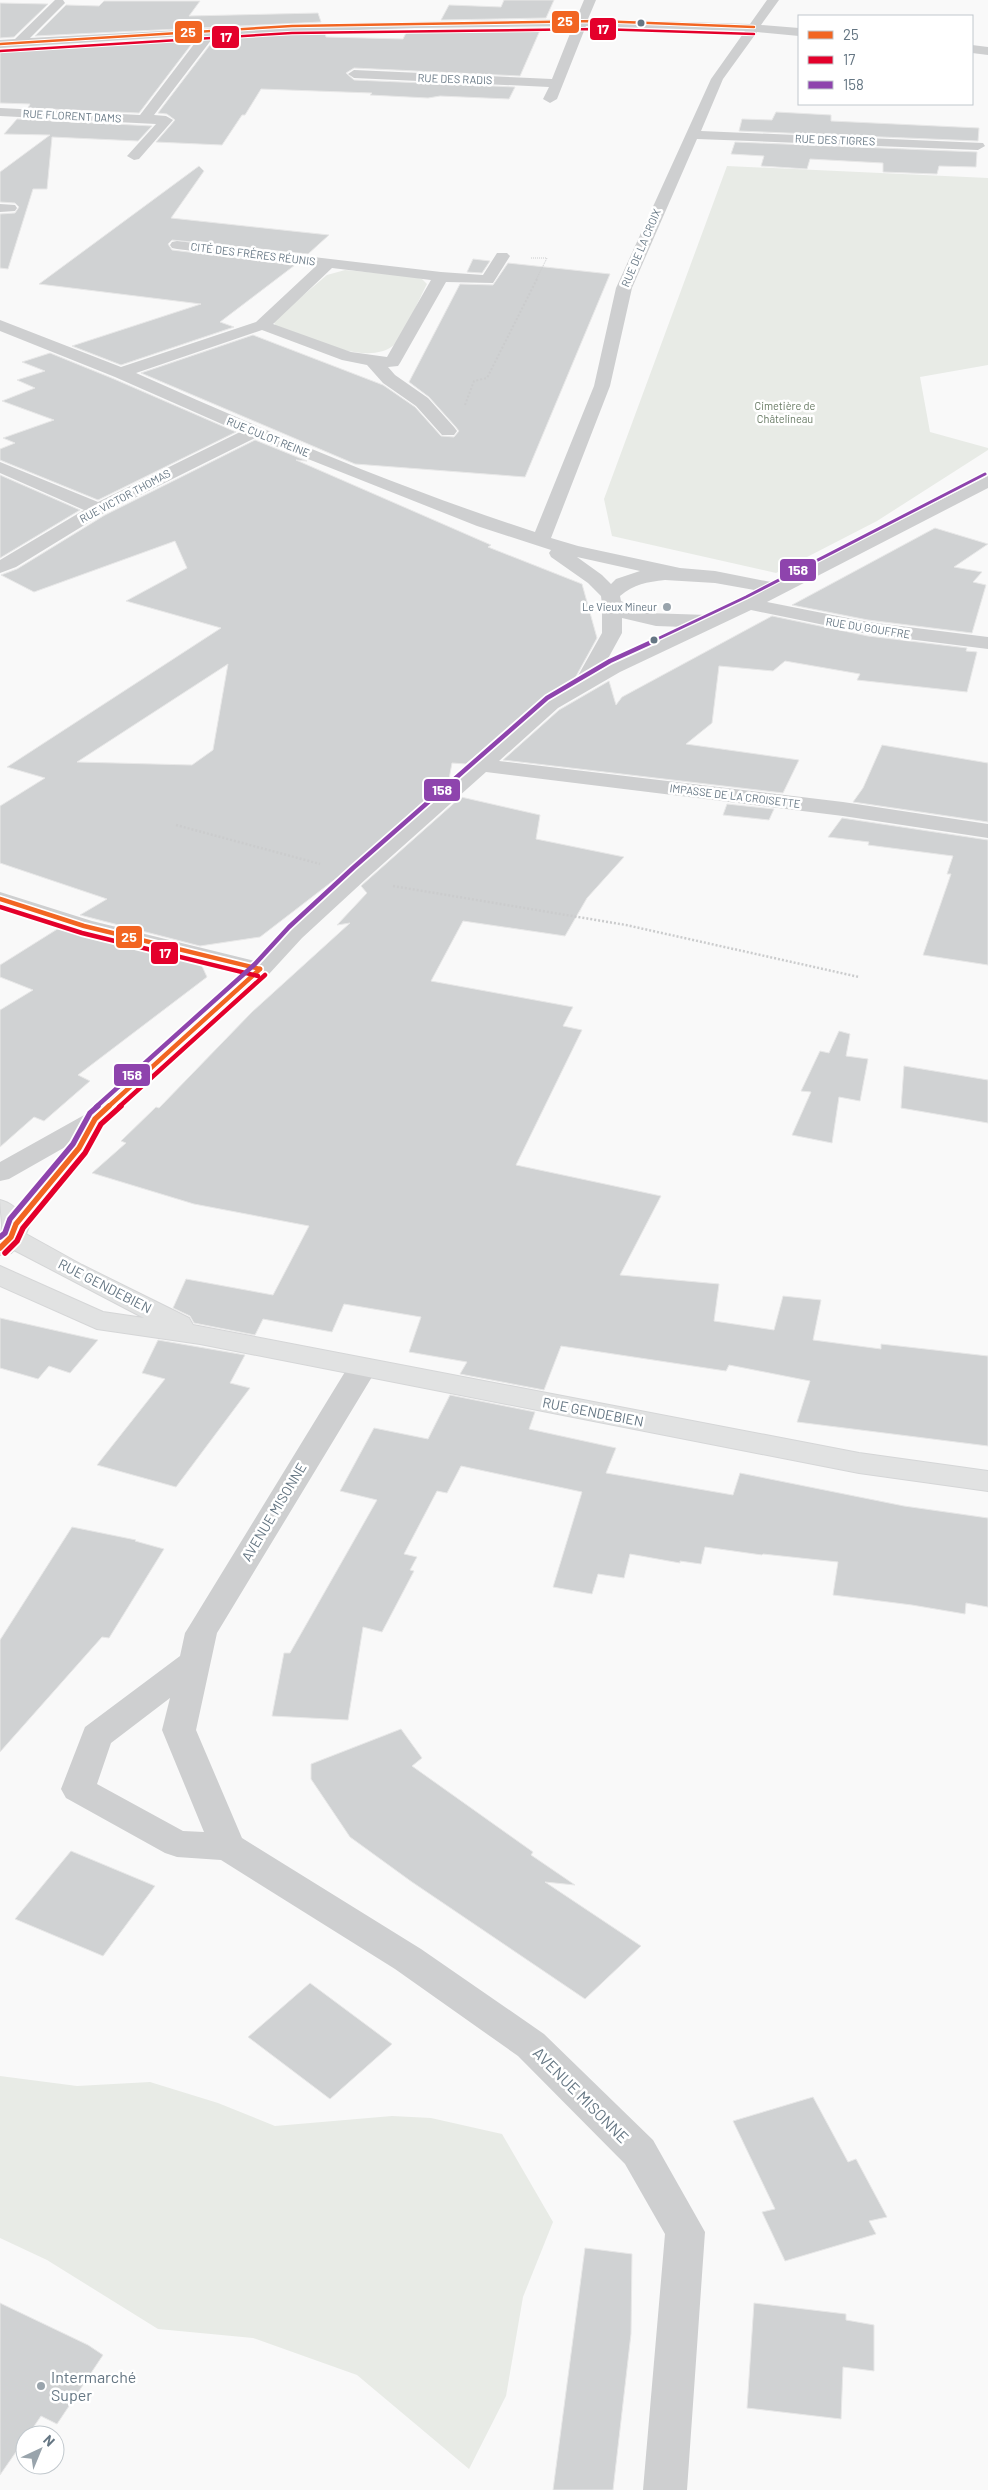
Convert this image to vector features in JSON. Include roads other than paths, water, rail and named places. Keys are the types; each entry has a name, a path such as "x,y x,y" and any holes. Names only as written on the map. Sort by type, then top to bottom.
{"main road":[{"name":"RUE GENDEBIEN","path":"7,1229 72,1271 200,1335"},
{"name":"RUE GENDEBIEN","path":"0,1275 97,1320 200,1335 859,1463 988,1481"}],"street":[{"path":"550,99 590,0"},
{"name":"RUE DE LA CROIX","path":"540,542 602,386 624,288 717,79 773,0"},
{"path":"19,42 59,2"},
{"path":"408,24 414,8"},
{"path":"0,44 211,31 408,24 580,22 754,27 798,32"},
{"path":"144,119 211,31"},
{"path":"973,49 988,51"},
{"path":"346,88 362,62"},
{"name":"RUE DES RADIS","path":"354,74 557,83"},
{"name":"RUE FLORENT DAMS","path":"0,112 166,120 134,156"},
{"name":"RUE DES TIGRES","path":"692,134 978,146"},
{"name":"CITÉ DES FRÈRES RÉUNIS","path":"163,254 193,233"},
{"name":"CITÉ DES FRÈRES RÉUNIS","path":"177,245 441,277 488,280 502,256"},
{"name":"CITÉ DES FRÈRES RÉUNIS","path":"121,373 262,325 328,264"},
{"path":"262,325 348,357 392,362 441,277"},
{"name":"RUE CULOT REINE","path":"0,324 121,373 254,432 540,542"},
{"path":"372,360 389,379 422,402 443,426"},
{"name":"RUE VICTOR THOMAS","path":"0,567 98,509 254,432"},
{"path":"0,467 98,509"},
{"path":"0,1173 96,1119 260,969 294,933 358,874 551,704 613,668 749,604 988,481"},
{"path":"540,542 572,551 679,574 778,589"},
{"path":"540,542 581,568 625,612 660,621 718,618"},
{"path":"584,685 612,633 611,600 614,589 634,579 679,574"},
{"name":"RUE DU GOUFFRE","path":"749,604 807,618 906,635 988,643"},
{"name":"IMPASSE DE LA CROISETTE","path":"481,765 843,809 988,831"},
{"path":"0,899 84,926 260,969"},
{"path":"7,1229 79,1148 96,1119"},
{"name":"AVENUE MISONNE","path":"228,1847 179,1730 201,1633 363,1366"},
{"name":"AVENUE MISONNE","path":"194,1661 97,1736 78,1789 177,1844 228,1847 408,1959 531,2045 639,2152 685,2232 665,2490"}],"place":[{"name":"Le Vieux Mineur","path":"667,607"},
{"name":"Intermarché Super","path":"41,2386"}],"park label":[{"name":"Cimetière de Châtelineau","path":"785,412"}]}
